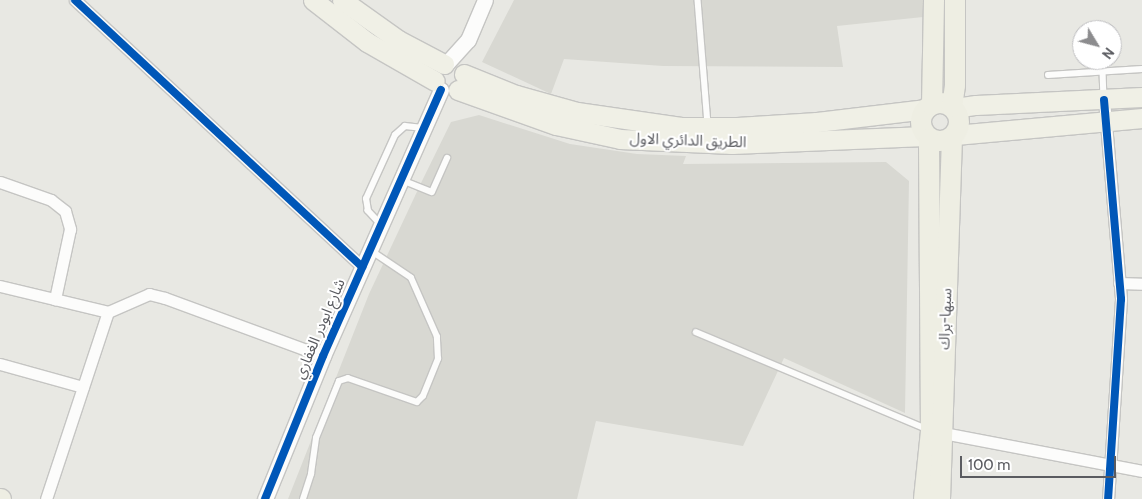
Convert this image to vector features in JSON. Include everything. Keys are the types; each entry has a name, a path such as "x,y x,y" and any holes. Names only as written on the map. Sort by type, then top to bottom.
{"highway":[{"path":"928,107 942,103 953,108 959,118 953,137 938,142 927,137 920,125 928,107 934,0"},
{"path":"953,108 955,85 954,0"},
{"name":"سبها-براك","path":"927,137 940,499"},
{"name":"سبها-براك","path":"924,499 937,432 953,137"}],"main road":[{"name":"الطريق الدائري الاول","path":"313,0 367,42 450,76 556,125 620,139 732,144 927,137"},
{"name":"الطريق الدائري الاول","path":"342,0 450,76 577,112 654,124 709,128 817,122 928,107"},
{"path":"953,108 976,104 1142,98"},
{"path":"953,137 1142,118"}],"street":[{"path":"76,0 362,267"},
{"name":"شارع ابودر الغفاري","path":"266,499 323,356 369,250 485,0"},
{"path":"1104,100 1121,299 1108,499"},
{"path":"0,182 51,200 65,211 70,230 55,299"},
{"path":"1119,283 1142,284"},
{"path":"0,286 108,312 149,294 323,356"},
{"path":"46,499 108,312"},
{"path":"0,364 83,387"},
{"path":"937,432 1142,471"}],"lane":[{"path":"698,0 709,128"},
{"path":"1048,75 1142,69"},
{"path":"1103,71 1104,100"},
{"path":"380,225 368,211 366,203 378,171 399,129 405,126 424,128"},
{"path":"400,180 432,192 447,158"},
{"path":"303,499 311,474 316,438 339,381 348,378 417,402 422,398 438,359 437,337 411,278 369,250"},
{"path":"696,332 937,432"}],"shaded area":[{"path":"514,0 924,0 923,17 837,26 843,67 663,66 564,59 551,94 482,62"},
{"path":"479,115 570,144 637,154 686,156 683,164 886,162 909,181 905,413 784,358 743,446 596,421 577,499 288,499 369,294 451,122"}],"cycle path":[{"path":"75,0 362,267"},
{"path":"265,499 323,356 441,90"},
{"path":"1104,100 1121,299 1108,499"}]}
